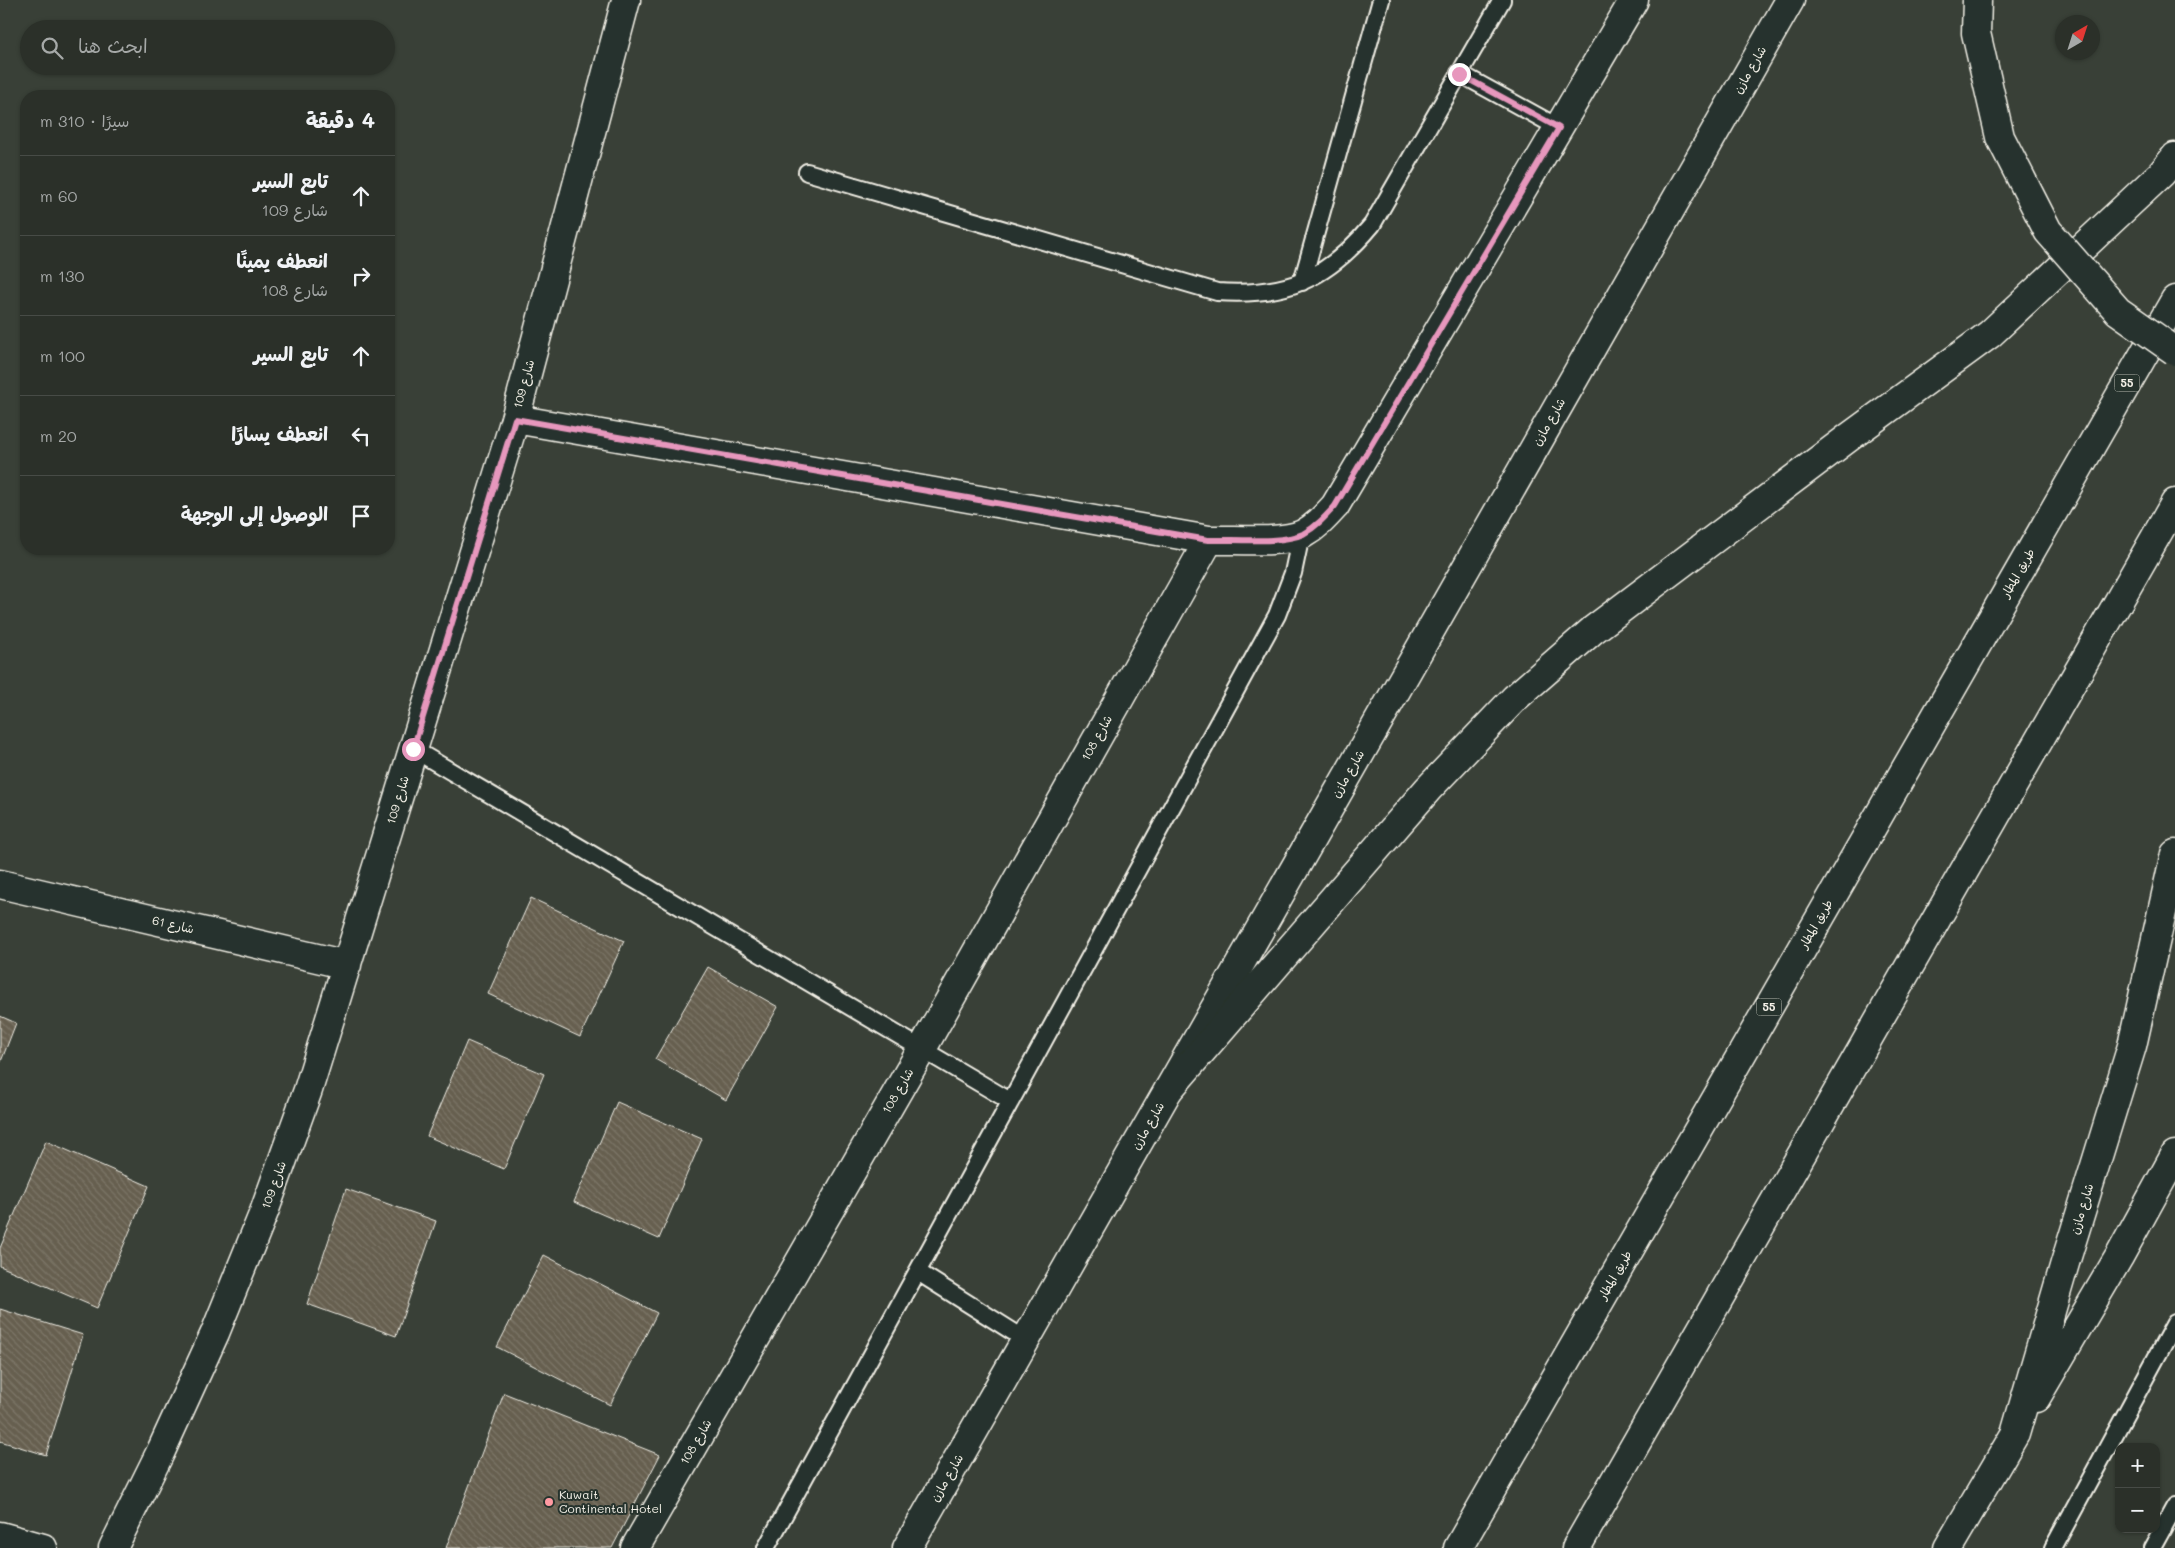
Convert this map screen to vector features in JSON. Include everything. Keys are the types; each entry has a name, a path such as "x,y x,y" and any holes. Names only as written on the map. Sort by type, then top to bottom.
{"main road":[{"name":"شارع 109","path":"114,1548 173,1426 215,1332 264,1212 308,1090 515,419 626,0"},
{"path":"515,419 1208,540 1280,540 1301,535 1320,523 1335,506 1634,0"},
{"path":"1774,27 1776,0"},
{"name":"شارع مازن","path":"907,1548 1790,0"},
{"path":"1977,0 1976,34 2000,137 2048,231 2118,312 2175,351"},
{"path":"1169,1089 1428,789 1515,698 1593,630 1848,438 1990,334 2162,173 2175,157"},
{"name":"طريق المطار","path":"1458,1548 2175,300"},
{"path":"1576,1548 2175,503"},
{"name":"شارع 108","path":"635,1548 922,1049 1208,540"},
{"name":"شارع مازن","path":"1948,1548 2015,1434 2132,1046 2175,854"},
{"name":"شارع 61","path":"0,884 347,965"},
{"path":"2015,1434 2119,1258 2175,1156"},
{"path":"0,1536 43,1548"}],"lane":[{"path":"1302,282 1381,0"},
{"path":"807,172 1216,292 1246,294 1274,290 1302,282 1329,267 1352,248 1372,225 1502,0"},
{"path":"1459,74 1559,128"},
{"path":"766,1548 1277,615 1293,573 1301,535"},
{"path":"413,749 1010,1101"},
{"path":"918,1272 1026,1340"},
{"path":"2053,1548 2175,1323"},
{"path":"2152,1548 2175,1506"}],"building":[{"path":"531,898 624,941 580,1037 488,994"},
{"path":"708,967 778,1007 726,1100 655,1059"},
{"path":"0,1016 16,1023 0,1064"},
{"path":"467,1041 544,1074 504,1169 427,1136"},
{"path":"617,1102 702,1139 659,1239 574,1202"},
{"path":"46,1141 149,1186 97,1308 0,1266 0,1248"},
{"path":"346,1189 436,1221 396,1336 307,1304"},
{"path":"544,1255 657,1313 610,1405 497,1347"},
{"path":"0,1309 83,1335 46,1455 0,1441"},
{"name":"Kuwait Continental Hotel","path":"504,1393 660,1455 612,1548 446,1548"}],"place":[{"name":"Kuwait Continental Hotel","path":"549,1502"}],"route":[{"path":"413,749 515,419 1208,540 1280,540 1301,535 1320,523 1335,506 1559,128 1459,74"}]}
